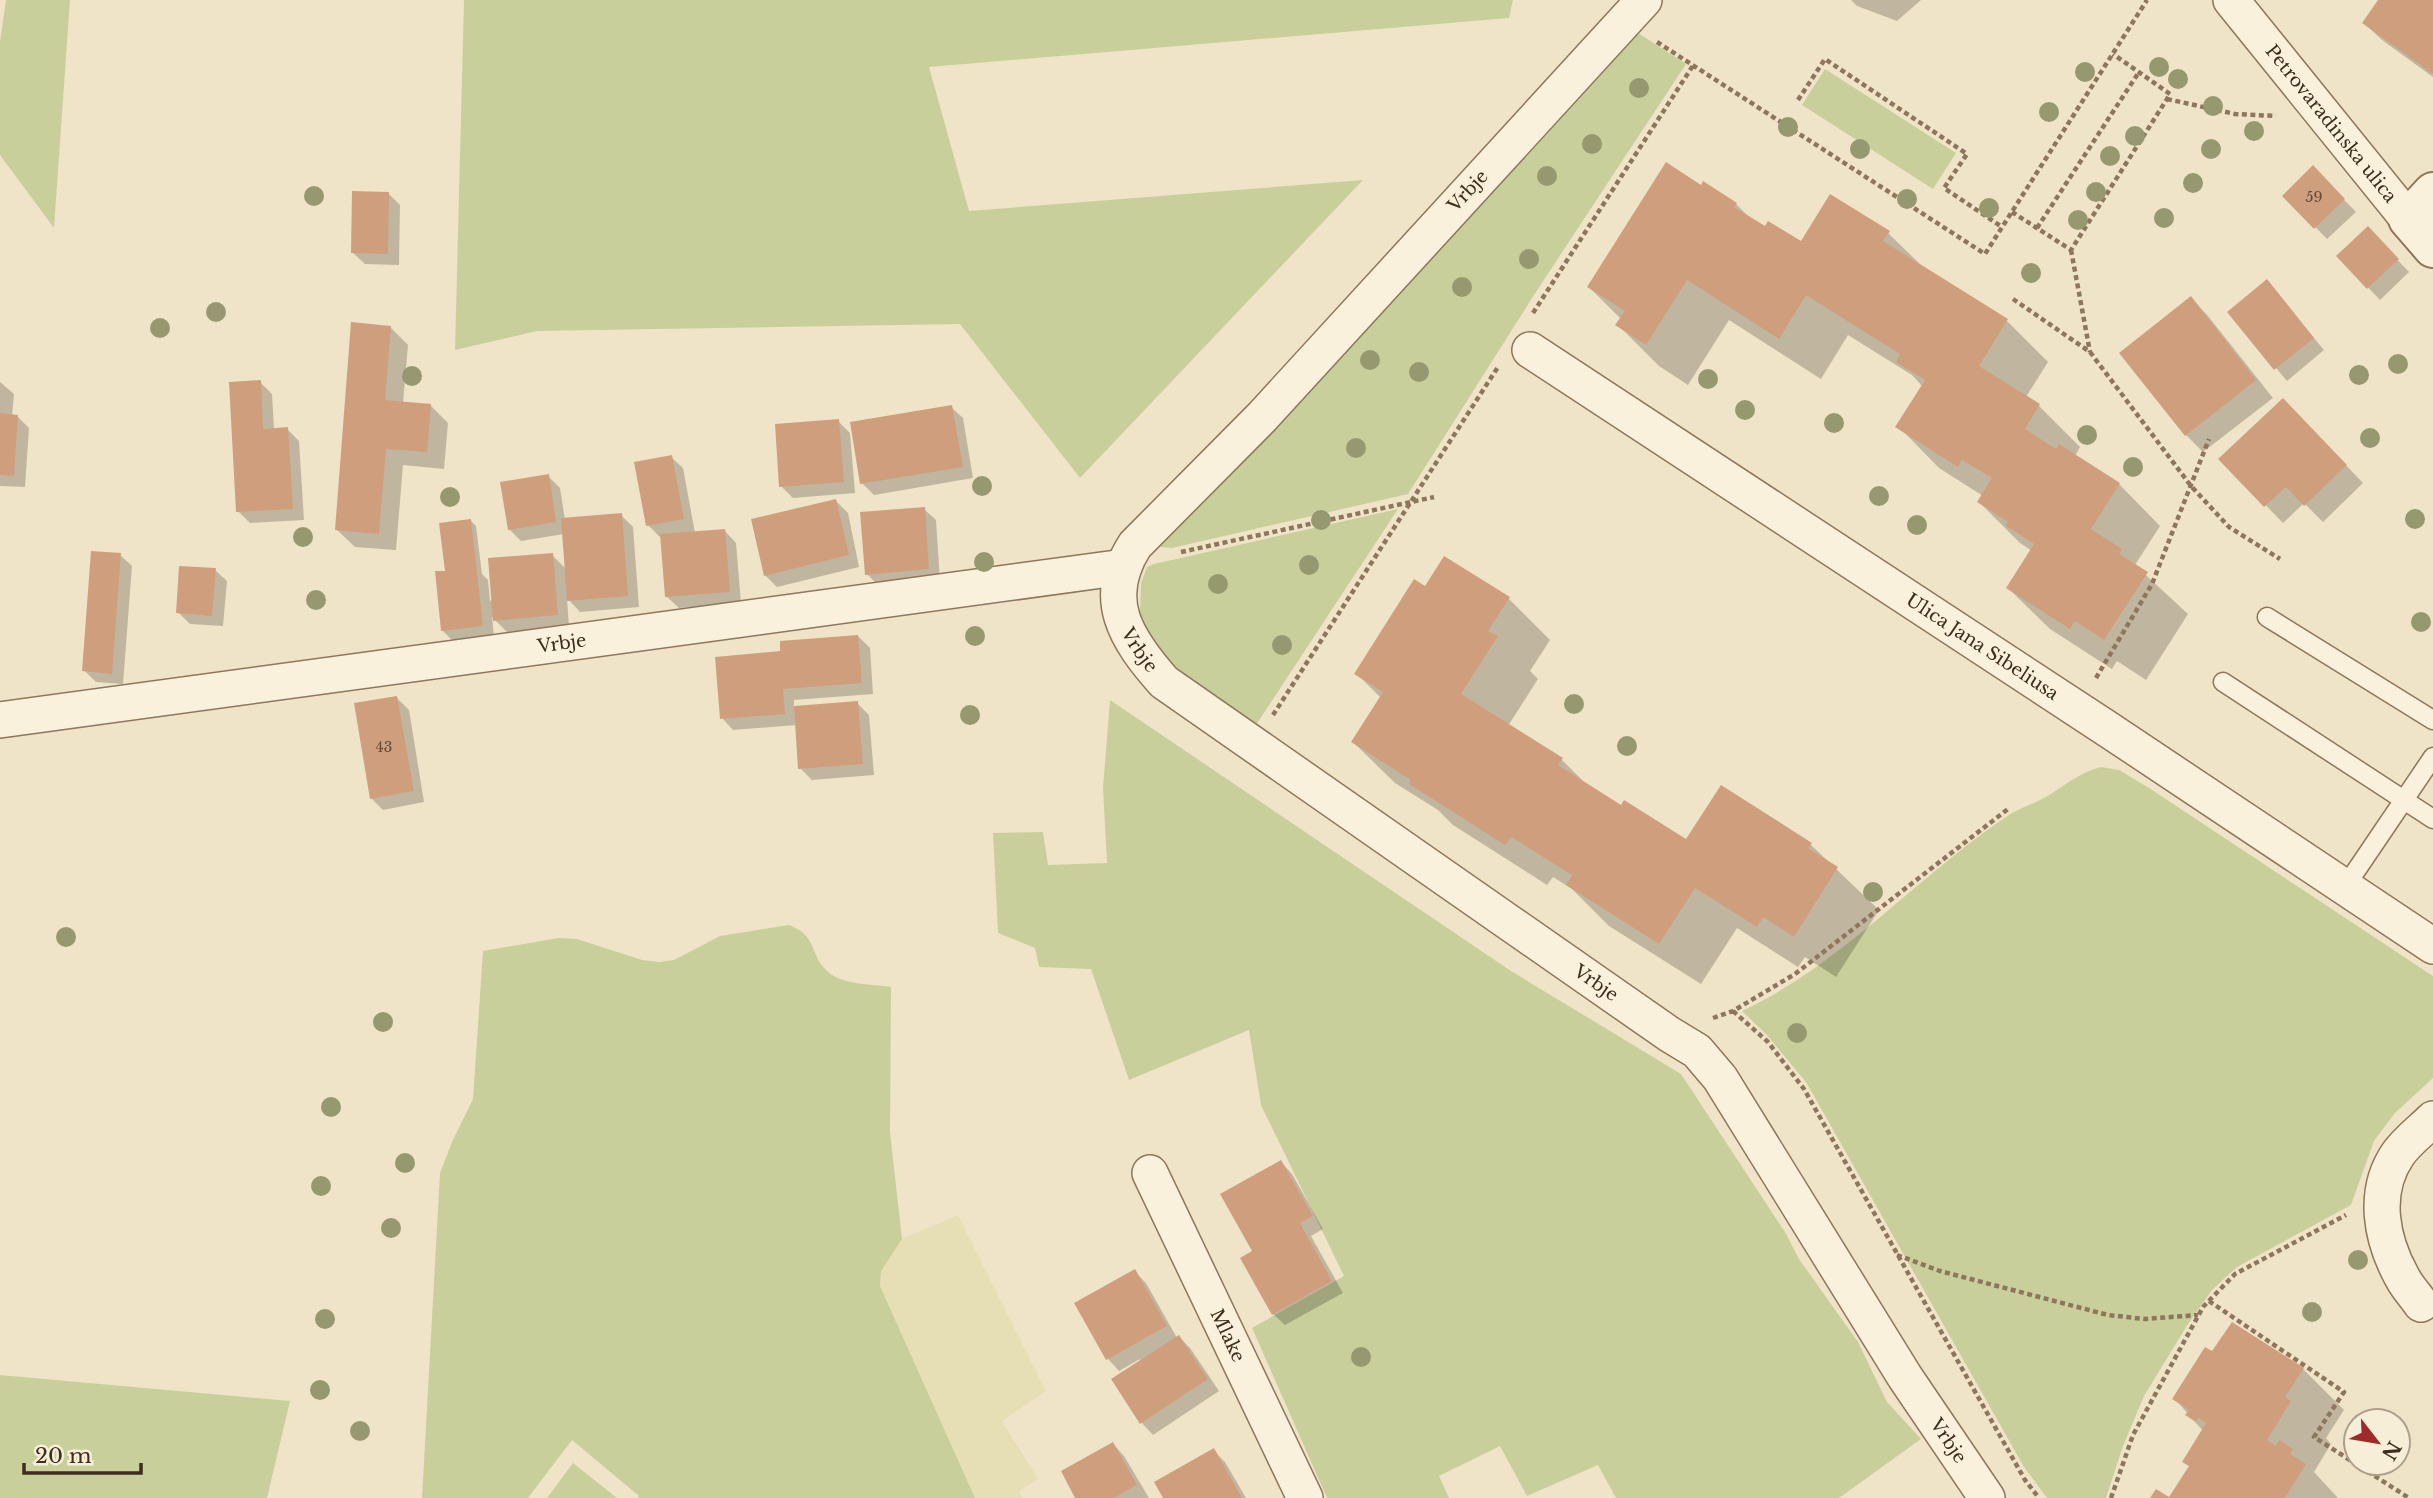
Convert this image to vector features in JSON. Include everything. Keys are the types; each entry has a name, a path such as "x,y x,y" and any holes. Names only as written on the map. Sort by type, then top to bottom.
{"street":[{"name":"Petrovaradinska ulica","path":"2231,0 2327,119 2420,206 2433,248"},
{"name":"Vrbje","path":"1634,11 1262,417 1135,545 1119,581 1119,606 1125,630 1139,654 1164,682 1697,1051 1720,1077 1905,1377 1987,1498"},
{"name":"Ulica Jana Sibeliusa","path":"1520,344 2433,946"},
{"name":"Vrbje","path":"0,720 1124,567"},
{"path":"2421,1304 2403,1280 2390,1254 2381,1221 2384,1189 2390,1168 2399,1152 2433,1119"},
{"name":"Mlake","path":"1150,1173 1305,1498"}],"lane":[{"path":"2267,617 2433,720"},
{"path":"2223,682 2433,819"},
{"path":"2344,887 2433,757"}],"path":[{"path":"1634,11 1695,64 1985,254 2147,0"},
{"path":"2090,352 2071,250 2170,94 2113,54"},
{"path":"1798,100 1825,59 1967,154 1944,188 2002,228"},
{"path":"1254,744 1410,502 1520,344 1695,64"},
{"path":"2037,228 2139,72"},
{"path":"2167,99 2235,114 2327,119"},
{"path":"2012,212 2071,250"},
{"path":"2013,299 2090,352 2191,486 2229,527 2280,559"},
{"path":"2089,688 2152,584 2209,439"},
{"path":"1124,567 1434,497"},
{"path":"1669,1034 1733,1011 1795,974 2008,809"},
{"path":"1733,1011 1768,1042 1804,1089 2025,1480 2039,1498"},
{"path":"2111,1498 2133,1435 2209,1301 2235,1274 2352,1211"},
{"path":"1897,1255 1951,1274 2108,1315 2145,1319 2199,1315"},
{"path":"2209,1301 2343,1392 2314,1437 2409,1498"}],"shaded area":[{"path":"958,1215 1046,1391 1002,1421 1038,1479 1019,1491 1022,1498 975,1498 880,1286 881,1271 902,1239"}],"green space":[{"path":"6,0 70,0 54,228 0,155 0,42"},
{"path":"464,0 1513,0 1509,18 929,67 969,211 1363,180 1080,478 960,324 537,331 455,350"},
{"path":"1635,31 1686,64 1534,295 1408,494 1172,548 1160,547"},
{"path":"1825,69 1956,153 1933,189 1802,105"},
{"path":"1398,509 1254,728 1166,663 1144,626 1140,612 1141,583 1147,567"},
{"path":"1110,700 1511,971 1681,1074 1785,1232 1799,1259 1858,1342 1887,1402 1921,1439 1839,1498 1616,1498 1598,1465 1527,1496 1500,1446 1439,1476 1449,1498 1327,1498 1252,1328 1344,1276 1261,1105 1249,1030 1129,1080 1091,969 1039,967 1035,948 998,933 993,833 1043,832 1048,865 1107,863 1103,788"},
{"path":"2101,767 2119,770 2149,788 2433,976 2433,1078 2395,1113 2374,1141 2351,1205 2237,1267 2212,1290 2144,1396 2123,1446 2106,1498 2047,1498 2024,1467 1806,1082 1766,1034 1742,1011 1814,968 2012,813 2046,797 2079,776"},
{"path":"789,925 805,934 821,965 833,976 848,981 891,987 890,1132 902,1239 881,1271 880,1286 975,1498 638,1498 639,1496 572,1440 528,1498 422,1498 440,1173 473,1099 483,951 558,938 577,939 642,960 659,962 674,960 720,936"},
{"path":"0,1375 290,1401 267,1498 0,1498"},
{"path":"573,1463 617,1498 547,1498"}],"building":[{"path":"2378,0 2433,0 2433,74 2362,23"},
{"path":"1666,162 1701,185 1703,181 1737,203 1734,207 1765,226 1768,221 1801,241 1830,194 1890,231 1883,241 2008,319 1979,366 2040,404 2025,429 2056,449 2059,444 2120,483 2091,529 2122,549 2119,554 2148,572 2104,640 2075,621 2070,629 2006,588 2034,544 2005,525 2008,522 1977,502 1992,478 1962,460 1958,467 1895,427 1925,380 1896,362 1900,354 1806,295 1779,339 1687,280 1646,345 1615,325 1625,311 1587,287"},
{"path":"2313,165 2345,199 2314,229 2282,196"},
{"path":"352,191 389,192 388,254 351,253"},
{"path":"2368,226 2399,259 2367,289 2336,256"},
{"path":"2267,279 2314,338 2274,370 2227,312"},
{"path":"2191,296 2256,380 2185,436 2119,353"},
{"path":"351,322 391,326 385,400 431,404 427,452 386,449 379,534 335,530"},
{"path":"261,380 263,429 288,427 293,509 236,512 229,382"},
{"path":"2283,398 2347,465 2304,506 2286,487 2264,507 2218,459"},
{"path":"952,405 963,467 860,484 850,422"},
{"path":"0,413 18,415 14,476 0,475"},
{"path":"839,419 844,482 779,487 775,424"},
{"path":"672,455 684,519 646,526 634,462"},
{"path":"549,474 556,522 508,530 500,482"},
{"path":"836,499 849,555 764,576 751,519"},
{"path":"925,507 929,569 865,575 860,512"},
{"path":"622,513 628,596 567,601 561,518"},
{"path":"471,519 483,626 441,631 435,571 445,571 439,523"},
{"path":"725,529 730,592 665,597 660,534"},
{"path":"91,551 121,553 112,674 82,671"},
{"path":"553,553 558,615 493,621 488,558"},
{"path":"1444,556 1510,597 1488,631 1498,636 1461,694 1563,758 1558,765 1621,805 1624,800 1686,839 1721,785 1812,843 1808,848 1838,867 1794,937 1763,917 1757,927 1695,888 1659,944 1566,885 1572,875 1511,837 1505,845 1409,784 1411,780 1351,742 1383,692 1354,674 1414,579 1425,586"},
{"path":"179,566 216,568 212,616 176,613"},
{"path":"858,635 862,683 783,689 785,714 720,719 715,657 780,651 780,641"},
{"path":"397,696 414,791 370,799 354,703"},
{"path":"858,701 863,764 798,769 794,706"},
{"path":"1281,1160 1313,1216 1300,1223 1332,1281 1272,1315 1240,1258 1252,1251 1220,1194"},
{"path":"1135,1269 1167,1326 1106,1360 1074,1303"},
{"path":"2232,1322 2304,1368 2285,1397 2291,1401 2267,1440 2276,1446 2279,1440 2293,1449 2290,1454 2306,1464 2285,1498 2150,1498 2156,1489 2169,1497 2189,1466 2182,1462 2206,1423 2198,1418 2196,1422 2185,1415 2189,1410 2172,1399 2205,1347 2212,1351"},
{"path":"1179,1335 1208,1379 1140,1424 1111,1379"},
{"path":"1113,1442 1137,1485 1114,1498 1075,1498 1061,1471"},
{"path":"1214,1448 1242,1498 1163,1498 1154,1482"}]}
